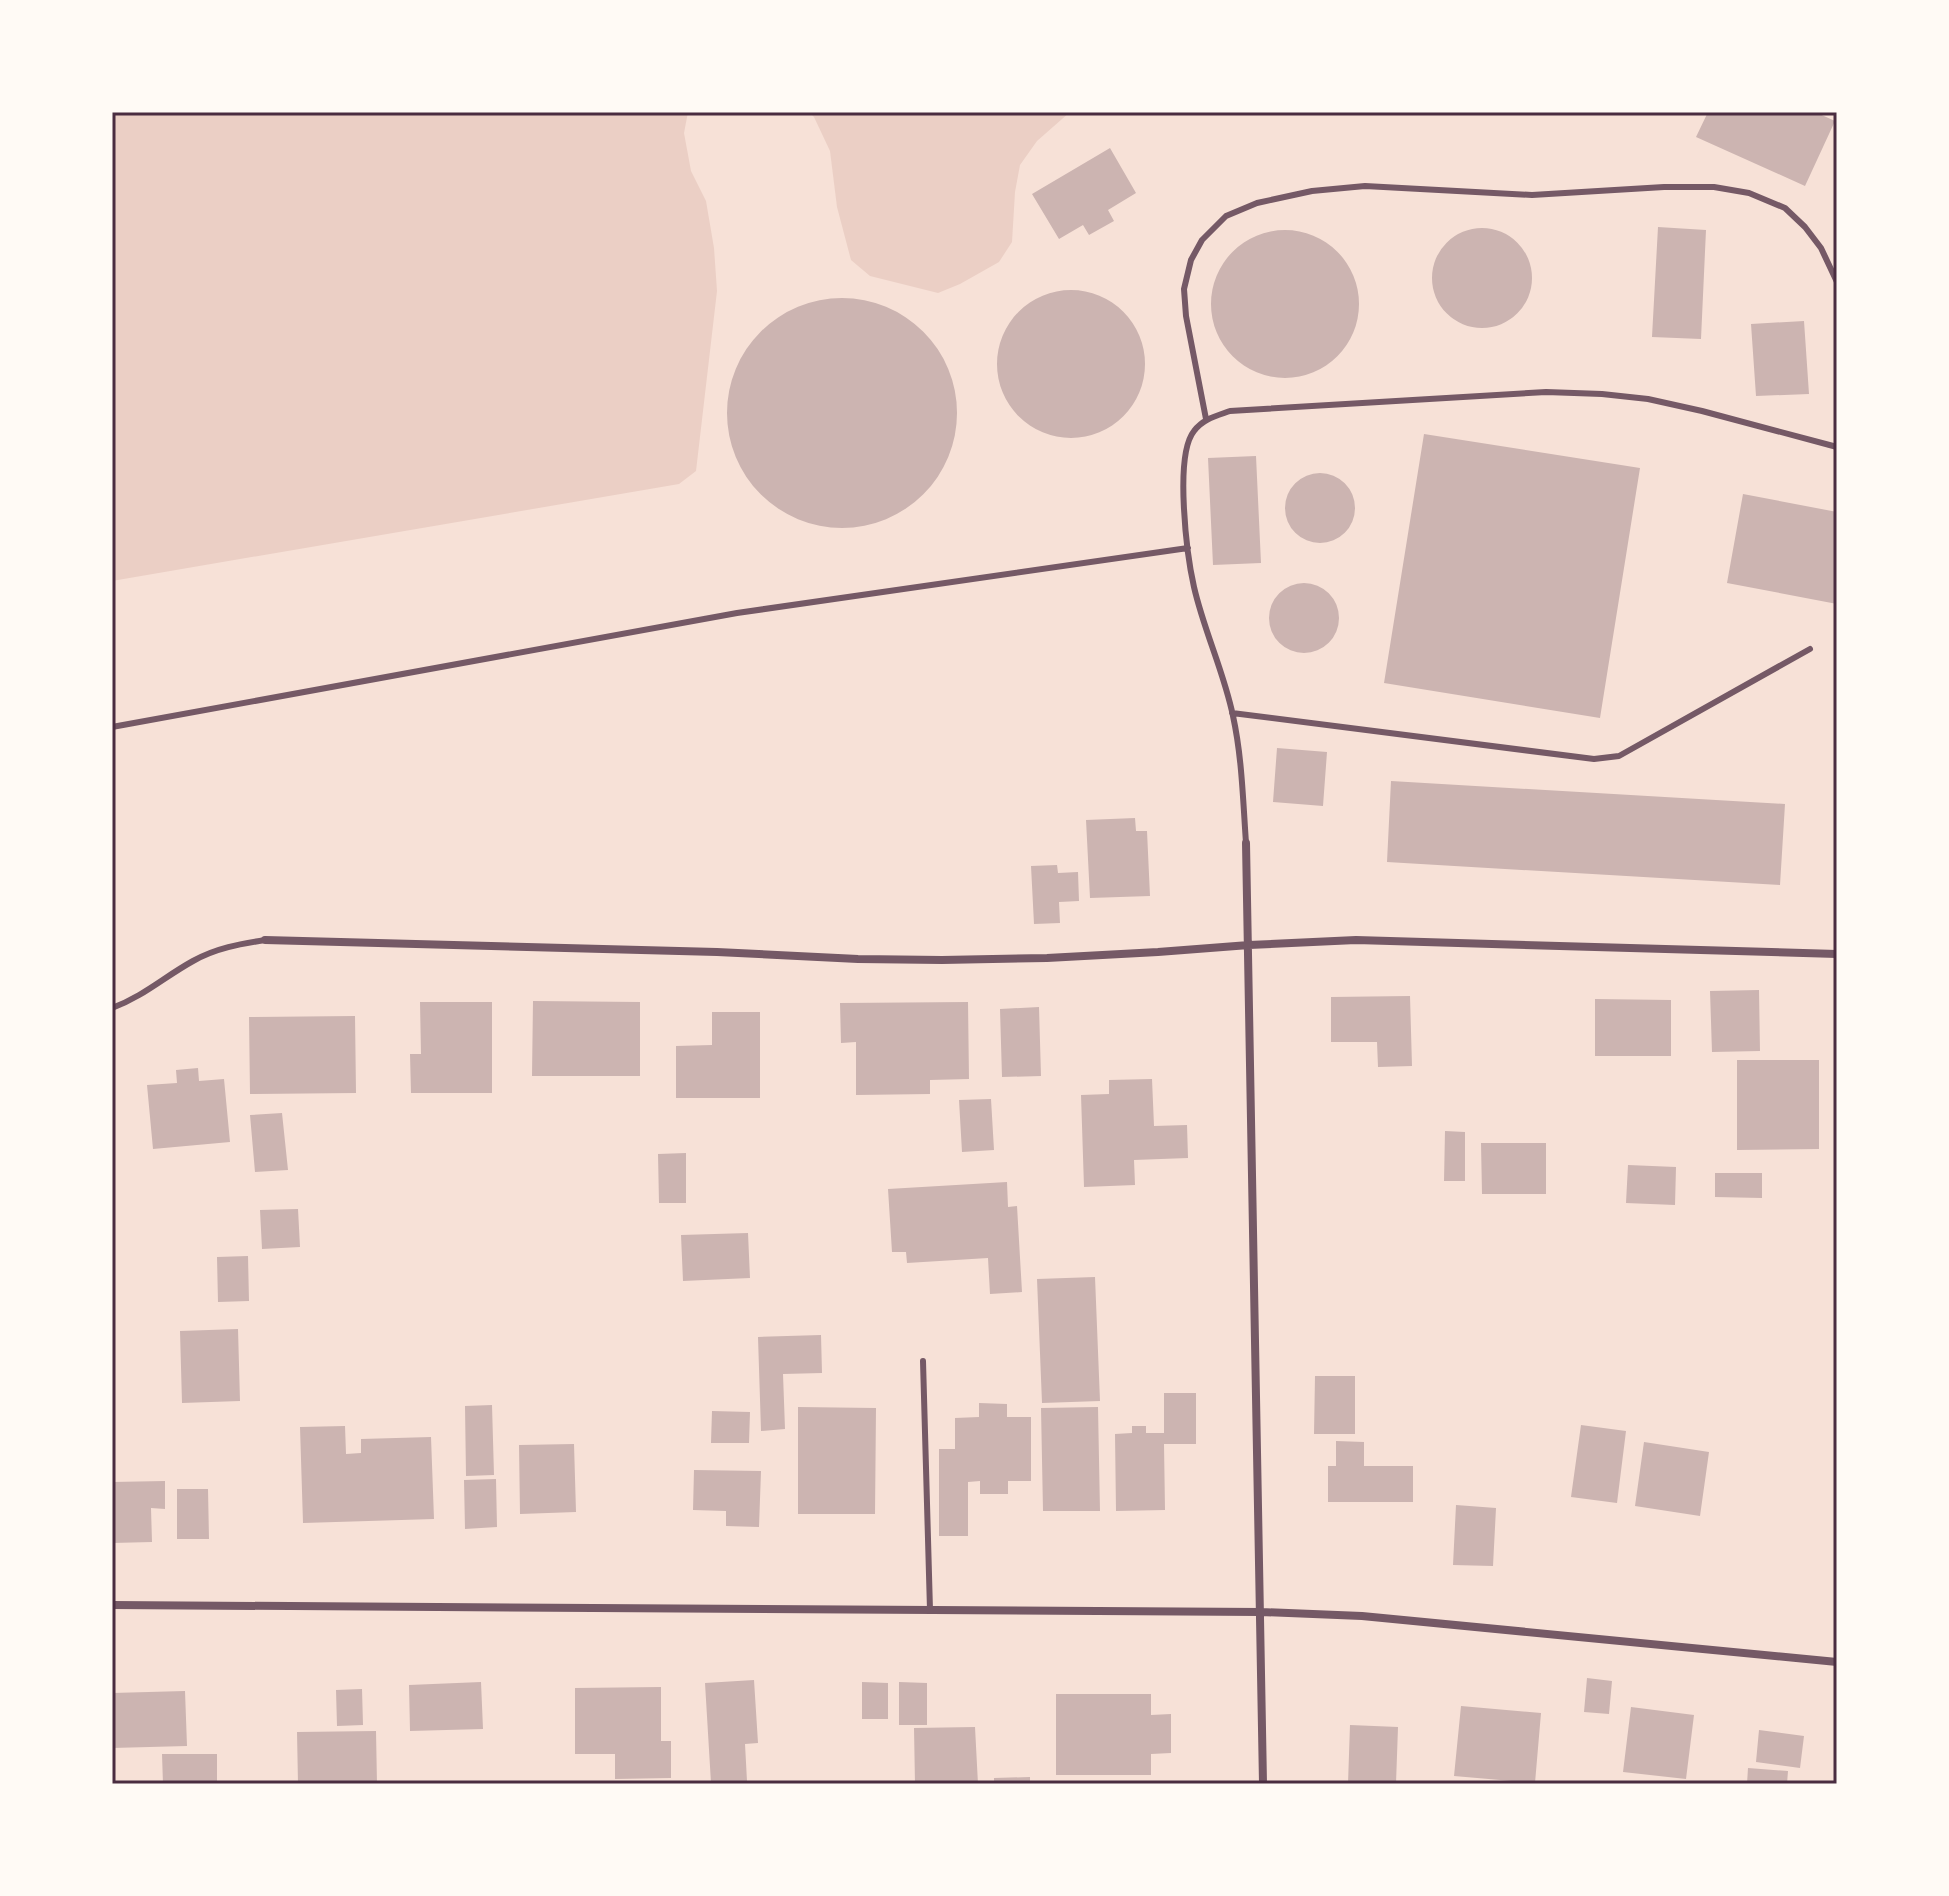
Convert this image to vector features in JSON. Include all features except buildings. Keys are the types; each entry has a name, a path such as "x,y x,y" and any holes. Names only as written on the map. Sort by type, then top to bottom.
{"street":[{"path":"1246,843 1263,1784"},
{"path":"265,940 928,960 1047,958 1356,940 1837,954"},
{"path":"112,1605 1261,1612 1362,1616 1837,1662"}],"lane":[{"path":"1206,419 1186,316 1184,289 1191,260 1202,240 1226,216 1257,203 1312,191 1365,186 1532,195 1714,187 1749,193 1785,208 1805,227 1821,248 1837,282"},
{"path":"1246,843 1238,743 1194,586 1188,548 1183,485 1185,452 1192,433 1206,419 1230,411 1560,392 1648,399 1837,447"},
{"path":"112,727 737,613 1188,548"},
{"path":"1232,713 1594,759 1619,756 1810,649"},
{"path":"112,1008 127,1003 193,961 223,947 265,940"},
{"path":"923,1361 930,1610"}],"shaded area":[{"path":"112,112 688,112 684,133 691,171 706,201 717,291 696,471 679,484 112,581"},
{"path":"809,112 1070,112 1037,141 1020,165 1012,242 999,262 938,293 870,276 851,260 837,207 830,151"}]}
